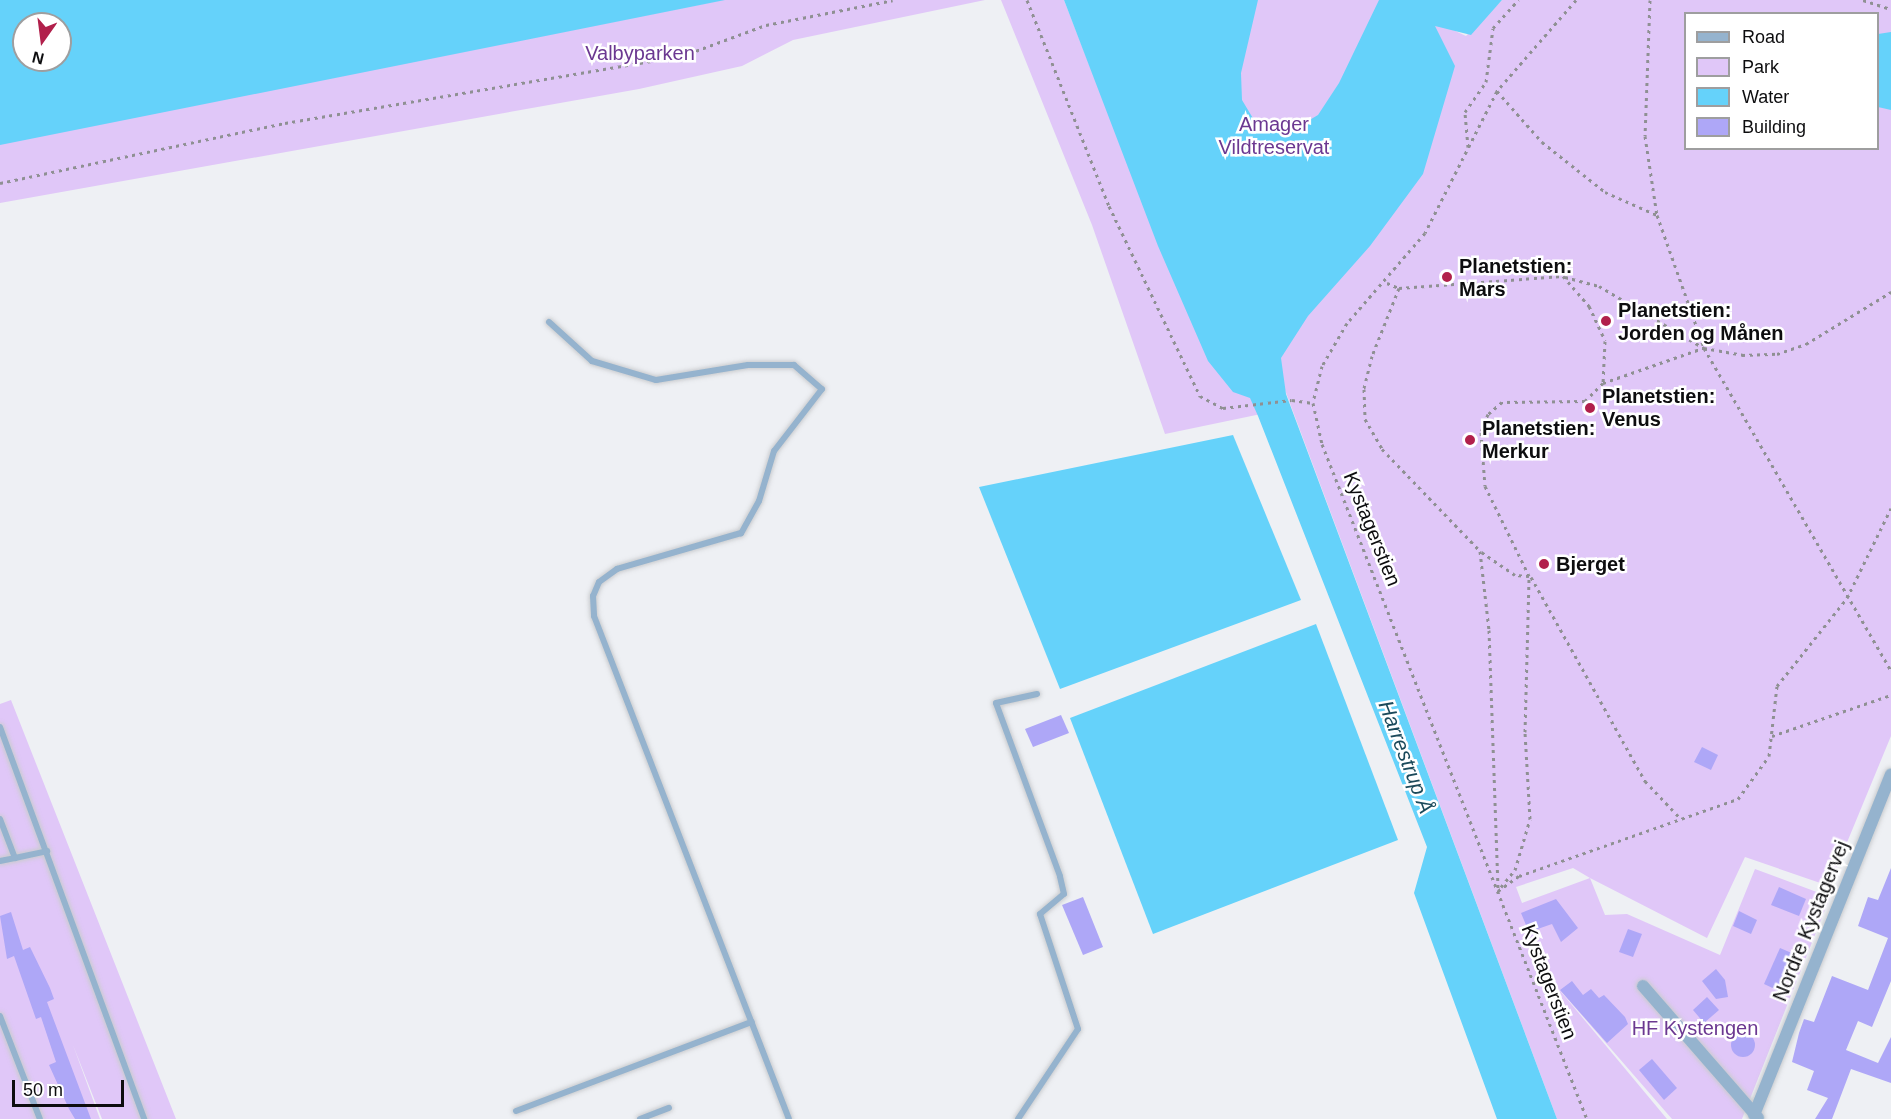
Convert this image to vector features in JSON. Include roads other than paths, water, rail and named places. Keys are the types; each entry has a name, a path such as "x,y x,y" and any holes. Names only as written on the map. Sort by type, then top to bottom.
{"street":[{"name":"Nordre Kystagervej","path":"1757,1117 1891,774"},
{"path":"1642,986 1757,1117"}],"lane":[{"path":"549,322 592,361 656,380 747,365 794,365 823,388 774,451 759,501 741,532 617,569 599,582 593,596 594,616 789,1119"},
{"path":"1018,1119 1078,1029 1040,914 1064,894 1060,876 996,703 1038,694"},
{"path":"0,727 144,1119"},
{"path":"0,819 15,858"},
{"path":"0,861 47,851"},
{"path":"0,1016 40,1119"},
{"path":"516,1111 752,1022"},
{"path":"640,1119 669,1108"}],"water":[{"path":"0,0 725,0 0,145"},
{"name":"Amager Vildtreservat","path":"1064,0 1258,0 1241,73 1242,100 1254,120 1273,131 1291,131 1318,115 1339,83 1379,0 1502,0 1471,35 1435,26 1455,66 1423,174 1370,246 1308,316 1281,358 1286,394 1557,1119 1497,1119 1414,893 1427,847 1258,416 1250,398 1233,392 1208,361 1158,246"},
{"path":"1891,32 1891,110 1879,107 1879,34"},
{"path":"1233,435 1301,600 1060,689 979,487"},
{"path":"1316,624 1398,840 1153,934 1070,718"}],"place":[{"name":"Planetstien: Mars","path":"1447,277"},
{"name":"Planetstien: Jorden og Månen","path":"1606,321"},
{"name":"Planetstien: Venus","path":"1590,408"},
{"name":"Planetstien: Merkur","path":"1470,440"},
{"name":"Bjerget","path":"1544,564"}],"park label":[{"name":"Valbyparken","path":"640,53"},
{"name":"HF Kystengen","path":"1695,1028"}],"water label":[{"name":"Harrestrup Å","path":"1406,757"}]}
